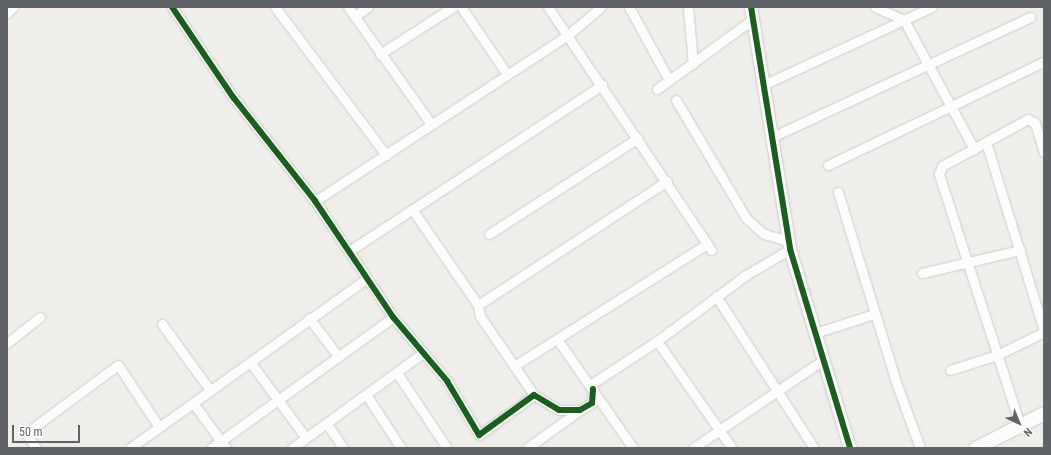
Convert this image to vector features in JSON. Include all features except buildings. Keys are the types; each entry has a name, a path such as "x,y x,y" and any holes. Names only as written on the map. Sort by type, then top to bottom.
{"main road":[{"path":"975,448 1044,413"}],"street":[{"path":"7,12 13,7"},
{"path":"172,7 233,97 315,201 366,279 393,317 424,352 467,410 479,435 534,395"},
{"path":"275,7 386,155"},
{"path":"348,7 431,124"},
{"path":"355,16 368,7"},
{"path":"380,54 453,7"},
{"path":"461,7 507,74"},
{"path":"514,366 709,247 667,181 548,7"},
{"path":"315,201 568,35 601,7"},
{"path":"629,7 669,80"},
{"path":"688,7 693,64"},
{"path":"875,7 904,20 974,149"},
{"path":"763,86 932,7"},
{"path":"656,89 693,64 752,13"},
{"path":"752,13 789,245 850,448"},
{"path":"772,137 1031,17"},
{"path":"828,165 1043,62"},
{"path":"349,251 414,212 602,85"},
{"path":"676,100 746,218 764,234 789,245"},
{"path":"1020,425 939,174 942,166 986,142 1032,120 1044,153"},
{"path":"489,234 638,138"},
{"path":"950,370 997,355 1044,328 986,142"},
{"path":"478,305 667,181"},
{"path":"838,192 874,314 920,448"},
{"path":"414,212 478,305 480,316 534,395 558,410 580,410"},
{"path":"591,387 789,245"},
{"path":"922,273 1020,250"},
{"path":"134,447 159,427 309,318 366,279"},
{"path":"716,296 814,448"},
{"path":"815,333 874,314"},
{"path":"7,343 40,317"},
{"path":"211,448 223,444 278,399 393,317"},
{"path":"309,318 338,356"},
{"path":"162,324 210,390"},
{"path":"557,339 633,448"},
{"path":"657,341 732,448"},
{"path":"250,362 278,399 300,444 368,396 424,352"},
{"path":"694,448 823,360"},
{"path":"36,448 26,433 118,365 159,427"},
{"path":"397,373 447,448"},
{"path":"531,447 580,410 592,403 591,387"},
{"path":"368,396 401,448"},
{"path":"193,403 223,444"},
{"path":"327,424 343,448"}],"cycle path":[{"path":"172,7 233,97 315,201 393,317 447,381 479,435 534,395 559,410 580,410 592,403 593,389"},
{"path":"751,7 790,249 850,448"}]}
